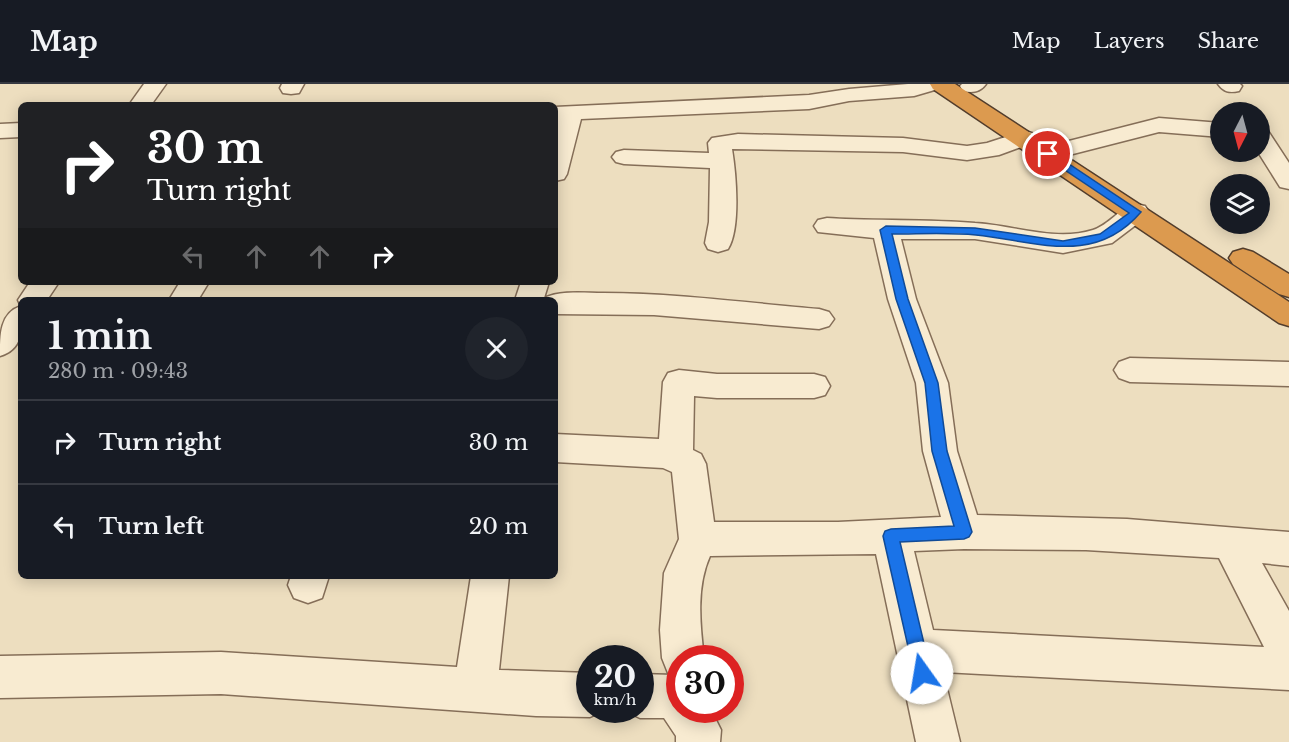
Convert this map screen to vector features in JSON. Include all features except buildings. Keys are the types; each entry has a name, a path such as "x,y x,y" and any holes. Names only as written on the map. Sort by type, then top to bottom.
{"highway":[{"path":"941,84 1289,316"},
{"path":"971,85 1289,287"}],"street":[{"path":"142,102 155,84"},
{"path":"796,84 809,102"},
{"path":"558,154 564,113 809,102 849,95 914,90 930,84"},
{"path":"1069,147 1159,125 1210,129"},
{"path":"0,131 18,130"},
{"path":"1270,134 1289,135"},
{"path":"718,243 722,222 720,142 903,145 967,153 991,150 1024,138"},
{"path":"1270,151 1289,182"},
{"path":"624,157 722,161"},
{"path":"827,226 886,230 975,231 1063,244 1103,237 1136,212"},
{"path":"886,230 902,299 932,383 940,451 964,532"},
{"path":"558,304 583,302 653,306 819,319"},
{"path":"0,345 18,319"},
{"path":"1130,370 1289,374"},
{"path":"675,458 679,382 717,386 814,386"},
{"path":"558,448 666,454 689,464 698,539 683,573 678,645"},
{"path":"698,539 838,539 964,532 1084,532 1289,549"},
{"path":"891,536 938,742"},
{"path":"1231,543 1289,652"},
{"path":"475,689 487,615 490,579"},
{"path":"917,650 1289,669"},
{"path":"0,677 221,672 576,694"},
{"path":"694,723 699,730 698,742"}],"route":[{"path":"922,673 891,536 964,532 940,451 932,383 902,299 886,230 975,231 1063,244 1103,237 1136,212 1048,154"}]}
